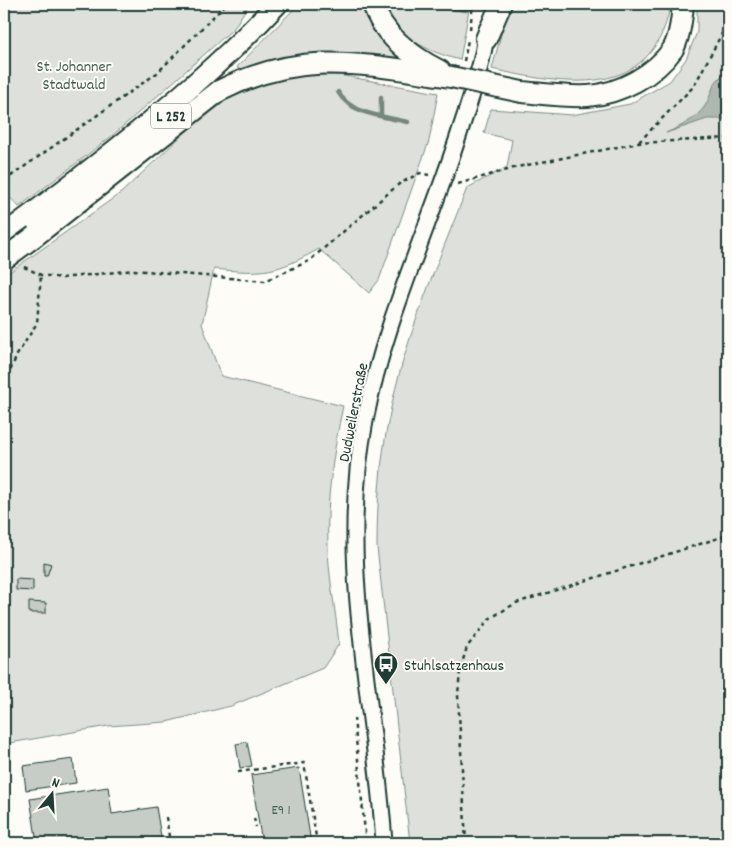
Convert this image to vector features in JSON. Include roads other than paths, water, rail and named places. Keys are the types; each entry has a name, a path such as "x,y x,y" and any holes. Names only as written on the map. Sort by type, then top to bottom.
{"highway":[{"path":"167,106 244,25 260,4"},
{"name":"L 252","path":"4,235 167,106 249,34 277,4"},
{"name":"L 252","path":"4,259 43,231 240,55 288,4"},
{"path":"373,4 388,32 412,54 457,72 522,92 590,96 622,88 650,73 674,48 682,18 683,4"},
{"path":"486,39 501,4"},
{"path":"43,231 219,91 242,79 271,69 302,63 339,62 457,72"}],"street":[{"name":"Dudweilerstraße","path":"384,843 356,595 354,508 365,422 379,364 436,177 469,102 486,39 490,4"}],"waterway":[{"path":"453,8 466,10"},
{"path":"338,92 351,106 360,110 408,122"},
{"path":"381,97 381,115"}],"place":[{"name":"Stuhlsatzenhaus","path":"386,685"}],"park label":[{"name":"St. Johanner Stadtwald","path":"74,74"}]}
